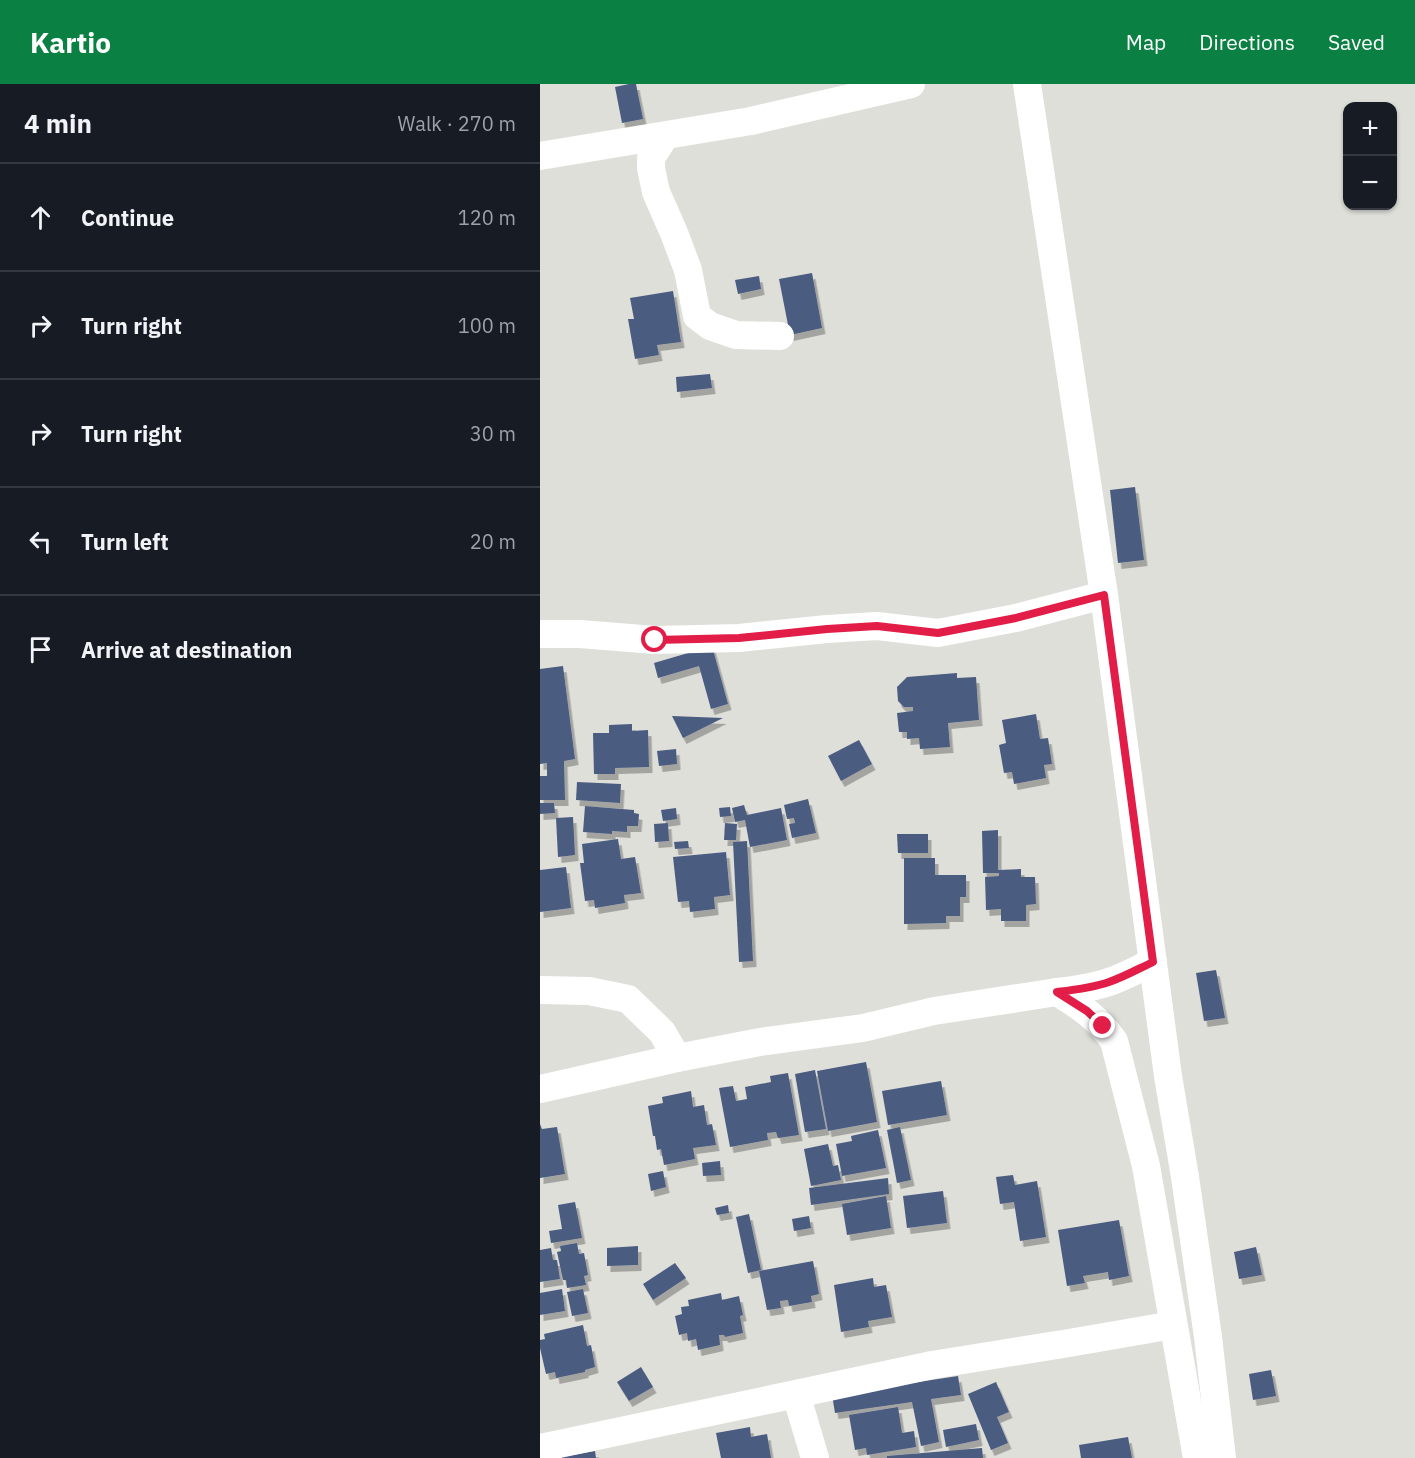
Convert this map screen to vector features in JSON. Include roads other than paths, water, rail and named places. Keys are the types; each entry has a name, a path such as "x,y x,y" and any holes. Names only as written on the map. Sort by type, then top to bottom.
{"street":[{"path":"540,156 751,121 911,84"},
{"path":"1003,84 1028,90 1104,595 1168,1076 1208,1337 1222,1458"},
{"path":"665,136 651,158 651,168 656,192 688,270 697,316 710,326 736,336 780,336"},
{"path":"540,634 580,634 655,640 739,638 877,626 938,633 1016,618 1104,595"},
{"path":"540,1089 676,1058 760,1042 862,1028 934,1011 1088,988 1108,983 1153,962"},
{"path":"540,990 589,991 628,999 662,1032 676,1058"},
{"path":"1057,992 1087,1011 1103,1026 1114,1041 1146,1166 1197,1458"},
{"path":"1146,1166 1168,1076"},
{"path":"540,1448 932,1365 1173,1325"},
{"path":"796,1394 815,1458"}]}
